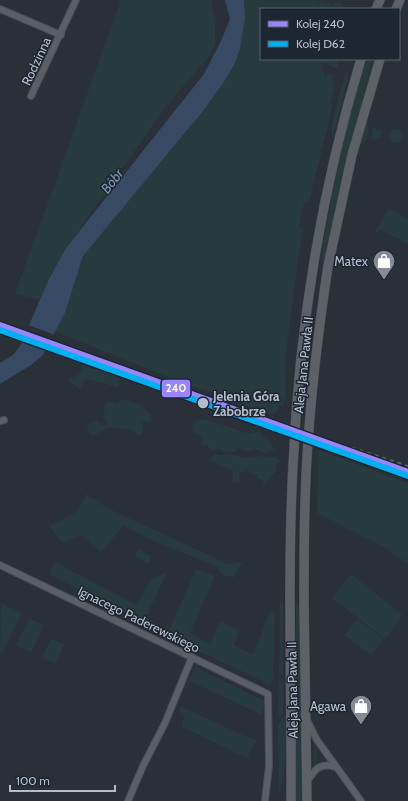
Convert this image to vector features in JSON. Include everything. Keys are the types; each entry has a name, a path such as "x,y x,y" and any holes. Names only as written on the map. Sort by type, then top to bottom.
{"main road":[{"name":"Aleja Jana Pawła II","path":"291,801 291,516 295,427 303,345 333,162 361,60"},
{"name":"Aleja Jana Pawła II","path":"307,801 304,606 305,517 309,429 317,347 328,266 350,162 380,60"}],"street":[{"name":"Rodzinna","path":"31,96 61,35 76,0"},
{"name":"Rodzinna","path":"0,9 61,35"},
{"name":"Ignacego Paderewskiego","path":"0,565 268,694 269,770 265,801"},
{"path":"128,801 143,766 165,723 192,657"},
{"path":"305,717 316,740 361,801"},
{"path":"307,782 319,767 327,765 335,766"}],"green space":[{"path":"121,0 211,0 215,18 215,45 208,57 165,108 66,248 49,279 42,300 15,294"},
{"path":"244,0 313,0 334,5 335,2 342,4 341,6 343,8 260,8 260,60 340,60 337,69 324,63 321,66 325,77 328,73 333,75 331,78 335,83 330,104 333,105 309,202 304,202 299,228 303,229 285,361 286,400 283,401 283,405 278,406 278,411 272,415 170,378 55,331 65,313 83,256 203,111 226,79 235,63 245,18"},
{"path":"366,60 371,60 366,88 338,197 326,259 324,262 321,262 344,134"},
{"path":"348,67 347,81 333,138 332,125 334,115"},
{"path":"365,121 369,126 367,140 360,145"},
{"path":"373,128 382,131 380,139 371,139"},
{"path":"393,129 399,129 403,133 403,139 399,143 393,143 389,139 389,133"},
{"path":"388,208 408,219 408,244 380,229 377,234 376,232"},
{"path":"83,365 120,378 118,387 85,379 81,390 67,380 80,374"},
{"path":"122,399 139,404 151,415 149,423 145,421 142,423 143,432 140,435 135,433 133,430 110,427 92,436 88,432 87,425 96,420 100,423 101,427 106,425 107,421 103,417 105,413 103,408 108,401 117,404"},
{"path":"204,419 250,434 258,431 261,432 260,434 269,441 275,449 264,453 253,448 250,452 238,448 235,452 222,451 219,448 215,451 211,450 207,445 202,445 201,436 193,432 191,427 196,421"},
{"path":"319,450 408,483 408,564 386,548 317,513"},
{"path":"214,455 236,455 242,458 256,456 275,457 280,461 276,466 275,472 265,485 262,483 263,480 257,478 257,474 253,475 248,470 243,473 239,472 240,481 232,483 233,471 211,461 211,457"},
{"path":"87,494 107,508 228,564 243,562 233,578 221,574 216,566 160,544 123,526 101,552 82,535 62,543 49,526 76,512"},
{"path":"139,549 151,557 148,564 135,556"},
{"path":"55,562 136,605 151,579 167,572 146,617 169,630 196,569 215,576 190,633 210,644 220,621 239,630 234,645 253,655 270,611 275,613 273,681 270,685 167,636 49,574"},
{"path":"351,574 403,615 385,639 332,598"},
{"path":"280,602 283,602 283,674 279,677"},
{"path":"1,603 22,613 2,654 0,653"},
{"path":"296,604 298,604 300,611 303,801 295,801"},
{"path":"29,618 44,625 31,653 16,645"},
{"path":"357,619 383,639 371,655 344,635"},
{"path":"51,638 64,645 55,664 42,658"},
{"path":"195,667 265,701 262,715 189,681"},
{"path":"286,672 287,755 279,797 278,724 286,714"},
{"path":"283,677 283,713 278,719 279,681"},
{"path":"180,706 256,741 247,758 181,726 185,715 180,712"},
{"path":"314,743 317,746 316,765 314,766"}],"water":[{"path":"225,0 244,0 245,18 240,48 235,63 226,79 203,111 83,256 65,313 43,355 31,365 0,384 0,363 13,355 20,346 49,279 66,248 204,74 221,41 230,19"}],"pier":[{"path":"28,325 55,335 48,350 21,340"}],"railway":[{"path":"298,432 408,466"}],"rail line":[{"name":"240","path":"0,325 408,472"},
{"name":"D62","path":"0,330 408,476"}],"place":[{"name":"Matex","path":"384,280"},
{"name":"Jelenia Góra Zabobrze","path":"203,403"},
{"name":"Agawa","path":"361,726"}],"water label":[{"name":"Bóbr","path":"112,181"}]}
